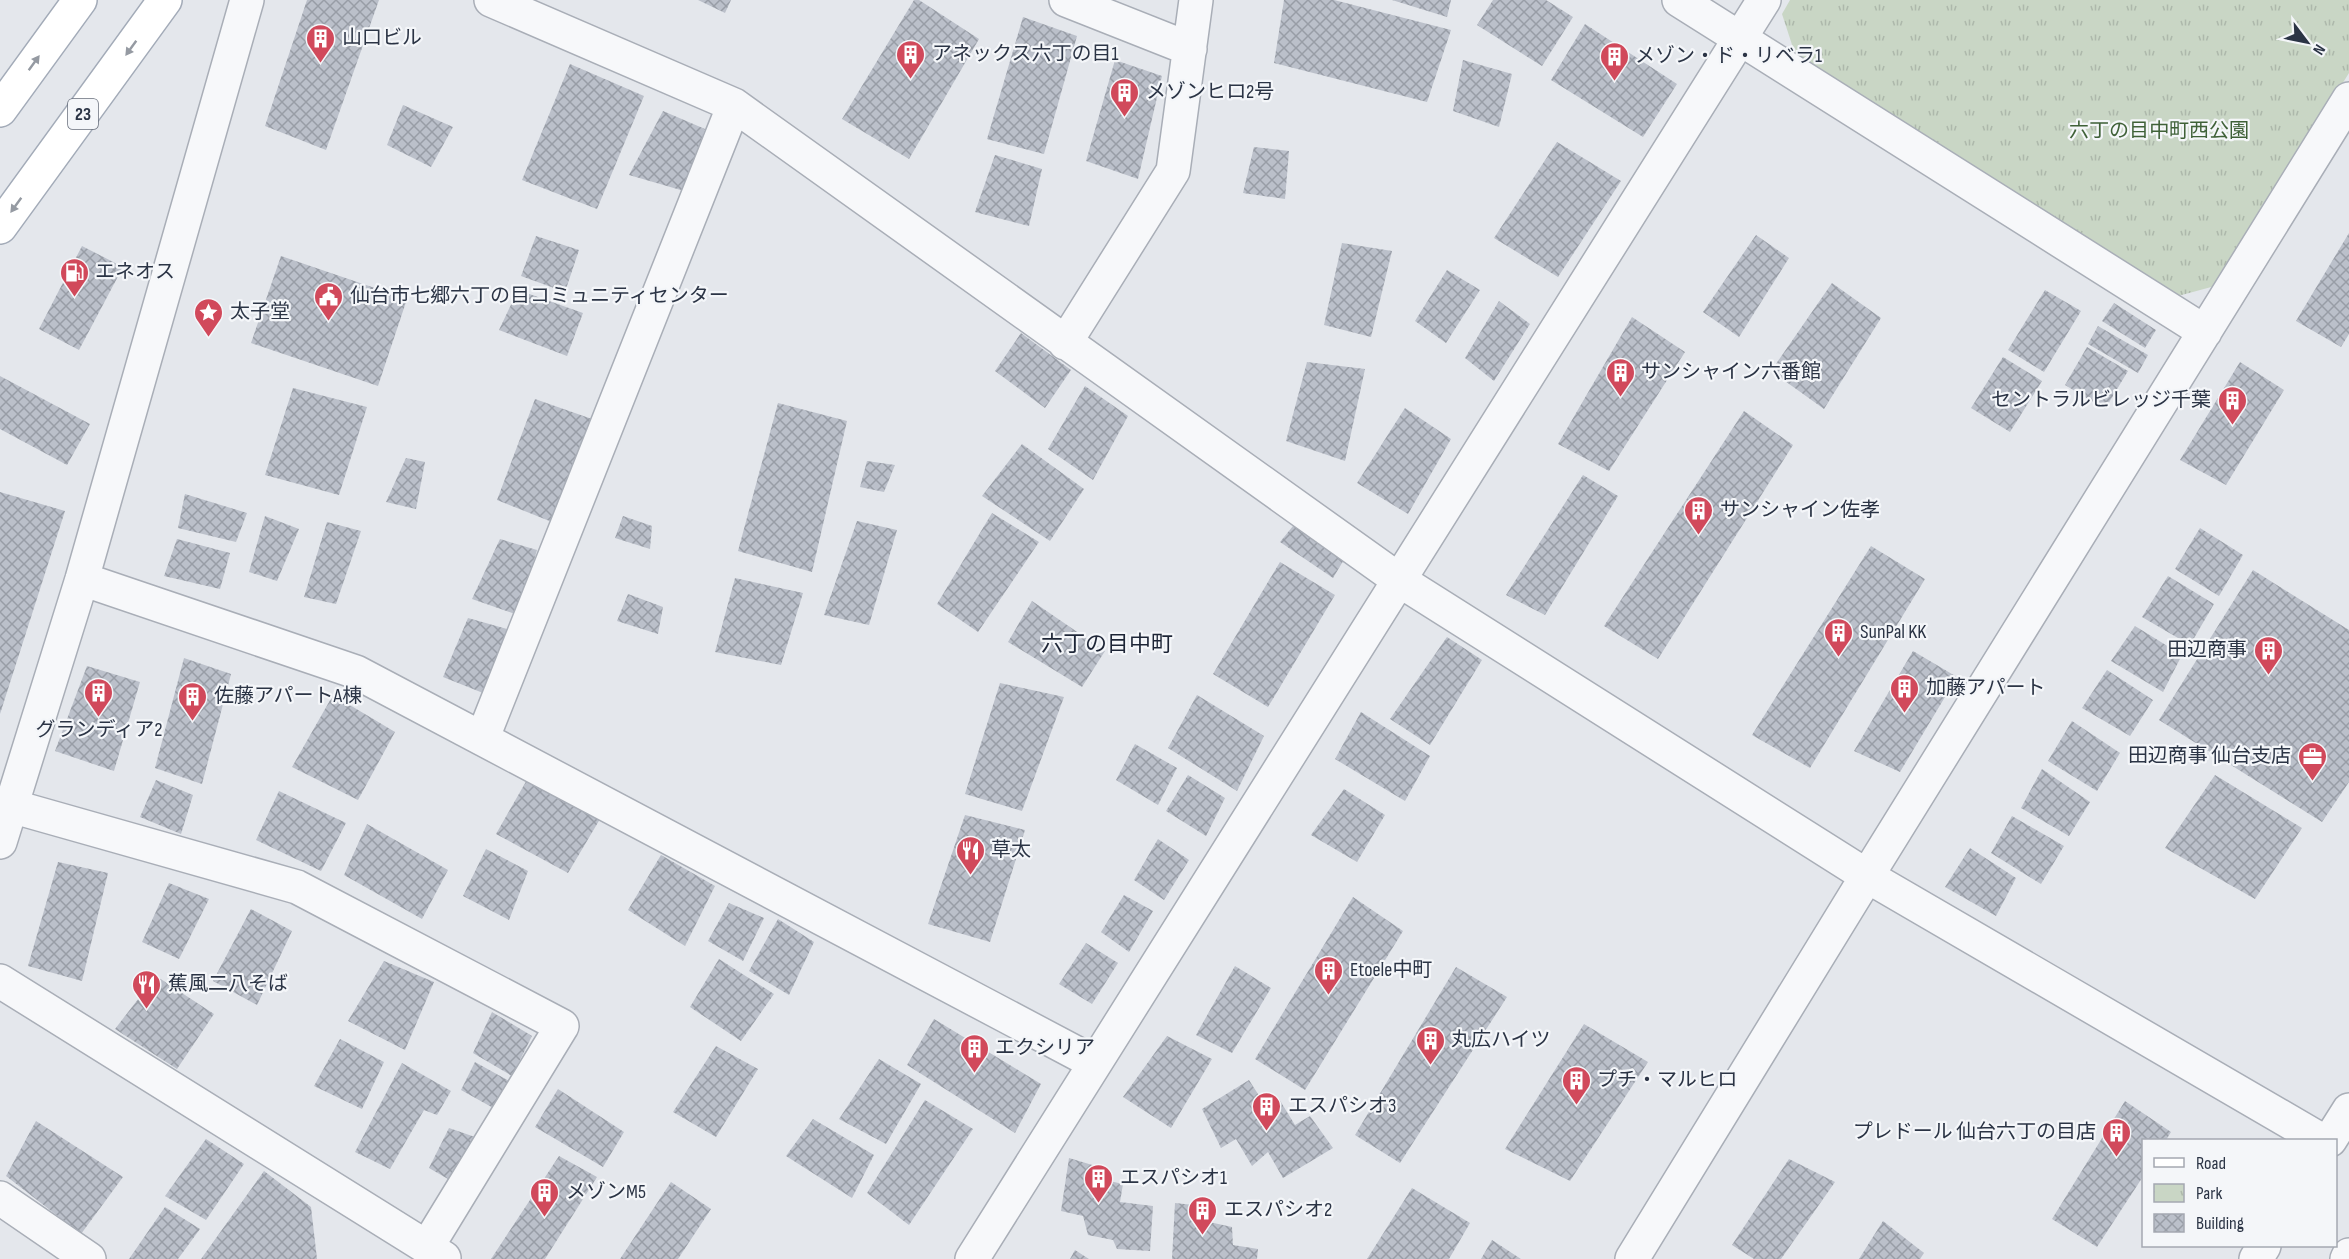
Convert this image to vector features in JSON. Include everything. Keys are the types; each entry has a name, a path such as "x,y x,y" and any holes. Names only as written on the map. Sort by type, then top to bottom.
{"main road":[{"path":"0,110 80,0"},
{"name":"23","path":"0,227 165,0"}],"street":[{"path":"0,842 82,579 247,0"},
{"path":"491,0 734,105 1399,580 1867,876 2319,1139"},
{"path":"1066,0 1190,49"},
{"path":"1065,343 1173,171 1196,0"},
{"path":"1679,0 2205,332"},
{"path":"972,1259 1764,0"},
{"path":"1632,1259 2349,99"},
{"path":"483,737 734,105"},
{"path":"82,579 356,672 483,737 1095,1063"},
{"path":"0,981 436,1253 561,1026 297,887 11,806"},
{"path":"2331,1139 2349,1110"},
{"path":"0,1198 89,1259"}],"green space":[{"name":"六丁の目中町西公園","path":"1790,0 2349,0 2349,73 2215,286 2178,296 1796,57 1782,14"}],"building":[{"name":"山口ビル","path":"307,0 379,0 326,150 265,126"},
{"path":"698,0 731,0 725,13"},
{"name":"アネックス六丁の目1","path":"914,0 919,0 979,39 909,159 842,119"},
{"path":"1284,0 1334,0 1451,30 1427,102 1274,63"},
{"path":"1392,0 1451,0 1447,17"},
{"path":"1493,0 1546,0 1573,17 1542,66 1477,25"},
{"path":"1023,17 1077,36 1044,154 987,139"},
{"name":"メゾン・ド・リベラ1","path":"1585,24 1677,84 1643,137 1551,80"},
{"name":"メゾンヒロ2号","path":"1115,60 1162,76 1138,179 1086,161"},
{"path":"1463,60 1512,74 1499,127 1453,111"},
{"path":"570,64 644,96 597,209 522,180"},
{"path":"403,105 453,127 431,167 387,145"},
{"path":"663,111 705,129 684,191 629,175"},
{"path":"1557,142 1621,181 1558,277 1494,238"},
{"path":"1254,147 1289,151 1285,199 1243,193"},
{"path":"995,155 1042,169 1029,226 975,212"},
{"path":"2349,233 2349,334 2341,347 2296,321"},
{"path":"1756,235 1789,258 1739,337 1703,312"},
{"path":"536,236 579,250 565,292 521,276"},
{"path":"1342,243 1392,251 1371,337 1324,325"},
{"path":"82,246 123,267 79,350 39,329"},
{"name":"仙台市七郷六丁の目コミュニティセンター","path":"281,256 407,299 378,386 251,343"},
{"path":"1447,270 1480,290 1446,343 1415,321"},
{"path":"1832,283 1881,318 1824,409 1771,371"},
{"path":"518,290 583,313 567,356 499,330"},
{"path":"2045,290 2081,311 2044,372 2008,350"},
{"path":"1499,301 1530,324 1494,381 1465,358"},
{"path":"2114,303 2156,330 2145,348 2102,321"},
{"name":"サンシャイン六番館","path":"1632,317 1685,352 1609,471 1558,444"},
{"path":"2098,326 2148,355 2138,373 2088,344"},
{"path":"1021,333 1071,370 1045,408 995,371"},
{"path":"2087,347 2128,371 2105,409 2065,385"},
{"path":"2003,357 2042,381 2010,432 1971,408"},
{"path":"1307,362 1365,369 1345,461 1286,441"},
{"name":"セントラルビレッジ千葉","path":"2240,362 2284,390 2226,485 2180,460"},
{"path":"0,376 90,424 67,465 0,429"},
{"path":"1085,386 1128,416 1093,480 1048,449"},
{"path":"293,388 367,407 339,495 265,475"},
{"path":"535,399 592,419 552,522 497,500"},
{"path":"778,403 847,421 812,572 738,551"},
{"path":"1405,408 1451,439 1408,514 1357,483"},
{"name":"サンシャイン佐孝","path":"1744,411 1793,445 1658,659 1604,626"},
{"path":"1022,444 1084,489 1050,541 982,496"},
{"path":"406,458 425,462 416,509 386,502"},
{"path":"867,461 895,465 884,492 860,487"},
{"path":"1583,475 1618,496 1545,615 1506,595"},
{"path":"0,492 65,511 0,714"},
{"path":"185,494 247,513 236,542 178,528"},
{"path":"992,513 1039,542 978,632 937,604"},
{"path":"265,516 299,529 277,581 249,572"},
{"path":"623,516 652,526 650,549 615,538"},
{"path":"857,521 897,530 869,625 824,615"},
{"path":"327,522 361,531 336,604 304,597"},
{"path":"1293,526 1345,558 1333,578 1280,542"},
{"path":"2200,528 2243,555 2219,596 2175,569"},
{"path":"177,539 230,553 220,589 164,576"},
{"path":"500,539 537,550 518,615 472,599"},
{"name":"SunPal KK","path":"1871,546 1925,579 1810,768 1752,735"},
{"path":"1280,562 1335,595 1268,707 1213,674"},
{"name":"田辺商事","path":"2253,570 2349,630 2349,782 2322,822 2159,720"},
{"path":"2168,576 2214,604 2190,645 2142,617"},
{"path":"735,578 803,593 781,665 715,652"},
{"path":"628,594 663,607 658,634 617,621"},
{"path":"1032,601 1105,651 1082,687 1008,642"},
{"path":"468,618 507,629 488,695 443,677"},
{"path":"2135,626 2182,655 2163,692 2111,661"},
{"path":"1447,637 1482,660 1430,745 1390,719"},
{"name":"加藤アパート","path":"1913,651 1957,677 1900,772 1854,751"},
{"name":"佐藤アパートA棟","path":"184,658 231,674 202,784 155,768"},
{"name":"グランディア2","path":"87,666 140,682 114,771 55,751"},
{"path":"2107,670 2153,700 2130,736 2082,708"},
{"path":"1000,683 1064,697 1022,811 965,794"},
{"path":"333,695 395,732 358,800 292,767"},
{"path":"1197,695 1264,736 1237,791 1168,748"},
{"path":"1361,712 1430,756 1405,801 1335,759"},
{"path":"2072,721 2120,753 2097,791 2048,761"},
{"path":"1135,744 1177,768 1158,805 1116,780"},
{"path":"2042,769 2090,802 2069,836 2021,808"},
{"path":"1188,775 1225,798 1206,836 1166,811"},
{"path":"2215,775 2302,828 2255,899 2165,848"},
{"path":"528,778 603,814 568,873 496,834"},
{"path":"156,780 193,795 181,834 140,817"},
{"path":"1344,789 1385,815 1357,862 1311,835"},
{"path":"279,791 346,823 321,871 256,840"},
{"path":"965,815 1025,830 990,942 928,924"},
{"path":"2012,816 2064,846 2041,884 1991,853"},
{"path":"367,824 448,870 422,919 344,875"},
{"path":"1158,839 1189,860 1164,900 1134,880"},
{"path":"1970,848 2016,878 1996,916 1945,887"},
{"path":"486,849 528,871 509,920 463,896"},
{"path":"661,855 715,886 685,946 628,910"},
{"path":"58,862 108,873 82,981 28,966"},
{"path":"169,883 209,899 179,959 142,942"},
{"path":"1124,895 1153,911 1129,952 1101,932"},
{"name":"Etoele中町","path":"1353,897 1403,931 1305,1090 1255,1059"},
{"path":"729,903 764,918 743,961 708,941"},
{"path":"251,909 292,931 257,1005 213,981"},
{"path":"778,919 814,942 789,995 749,971"},
{"path":"1086,943 1118,963 1092,1004 1059,984"},
{"path":"719,959 774,994 741,1041 690,1007"},
{"path":"384,961 434,982 405,1050 348,1021"},
{"path":"1235,966 1271,988 1232,1053 1196,1035"},
{"name":"丸広ハイツ","path":"1456,967 1507,997 1400,1163 1355,1135"},
{"path":"156,976 214,1014 177,1069 115,1029"},
{"path":"492,1012 532,1036 512,1076 473,1053"},
{"name":"エクシリア","path":"934,1019 1041,1084 1015,1133 907,1065"},
{"name":"プチ・マルヒロ","path":"1584,1024 1648,1062 1570,1181 1505,1149"},
{"path":"1167,1036 1212,1059 1171,1128 1123,1097"},
{"path":"340,1039 384,1062 362,1109 314,1086"},
{"path":"716,1046 758,1069 716,1137 673,1112"},
{"path":"879,1059 921,1084 886,1144 839,1119"},
{"path":"475,1062 511,1082 495,1109 461,1090"},
{"path":"402,1063 451,1091 437,1115 424,1110 390,1169 355,1152"},
{"name":"エスパシオ3","path":"1249,1080 1265,1105 1279,1099 1295,1125 1310,1116 1333,1148 1283,1178 1268,1152 1252,1166 1236,1139 1221,1148 1202,1109"},
{"path":"558,1089 624,1132 603,1167 535,1127"},
{"path":"925,1100 973,1129 909,1225 867,1193"},
{"name":"プレドール 仙台六丁の目店","path":"2125,1101 2171,1132 2167,1139 2142,1139 2142,1178 2097,1247 2052,1219"},
{"path":"813,1119 874,1155 852,1198 786,1156"},
{"path":"36,1121 123,1177 81,1234 6,1176"},
{"path":"449,1128 475,1137 448,1179 429,1168"},
{"path":"206,1139 244,1164 206,1220 165,1196"},
{"name":"メゾンM5","path":"559,1156 597,1177 545,1259 491,1259"},
{"name":"エスパシオ1","path":"1069,1158 1099,1167 1096,1178 1123,1184 1120,1202 1153,1206 1150,1251 1117,1249 1113,1240 1088,1235 1083,1216 1061,1211"},
{"path":"1789,1159 1835,1182 1781,1259 1754,1259 1732,1245"},
{"path":"264,1171 311,1207 317,1259 201,1259"},
{"path":"671,1182 711,1209 678,1259 620,1259"},
{"path":"1412,1188 1470,1223 1449,1259 1367,1259"},
{"name":"エスパシオ2","path":"1175,1203 1203,1206 1200,1220 1232,1227 1233,1245 1258,1249 1257,1259 1172,1259"},
{"path":"165,1207 200,1229 178,1259 129,1259"},
{"path":"1883,1221 1924,1253 1920,1259 1859,1259"},
{"path":"1492,1240 1521,1259 1481,1259"},
{"path":"1075,1250 1089,1259 1070,1259"}],"place":[{"name":"山口ビル","path":"321,64"},
{"name":"アネックス六丁の目1","path":"911,80"},
{"name":"メゾン・ド・リベラ1","path":"1614,82"},
{"name":"メゾンヒロ2号","path":"1125,118"},
{"name":"エネオス","path":"74,298"},
{"name":"仙台市七郷六丁の目コミュニティセンター","path":"329,322"},
{"name":"太子堂","path":"209,338"},
{"name":"サンシャイン六番館","path":"1620,398"},
{"name":"セントラルビレッジ千葉","path":"2232,426"},
{"name":"サンシャイン佐孝","path":"1699,536"},
{"name":"SunPal KK","path":"1839,658"},
{"name":"田辺商事","path":"2268,676"},
{"name":"加藤アパート","path":"1905,714"},
{"name":"グランディア2","path":"99,718"},
{"name":"佐藤アパートA棟","path":"193,722"},
{"name":"田辺商事 仙台支店","path":"2312,782"},
{"name":"草太","path":"970,876"},
{"name":"Etoele中町","path":"1329,996"},
{"name":"蕉風二八そば","path":"147,1010"},
{"name":"丸広ハイツ","path":"1430,1066"},
{"name":"エクシリア","path":"974,1074"},
{"name":"プチ・マルヒロ","path":"1576,1106"},
{"name":"エスパシオ3","path":"1267,1132"},
{"name":"プレドール 仙台六丁の目店","path":"2117,1158"},
{"name":"エスパシオ1","path":"1099,1204"},
{"name":"メゾンM5","path":"545,1218"},
{"name":"エスパシオ2","path":"1203,1236"}],"district":[{"name":"六丁の目中町","path":"1107,644"}]}
